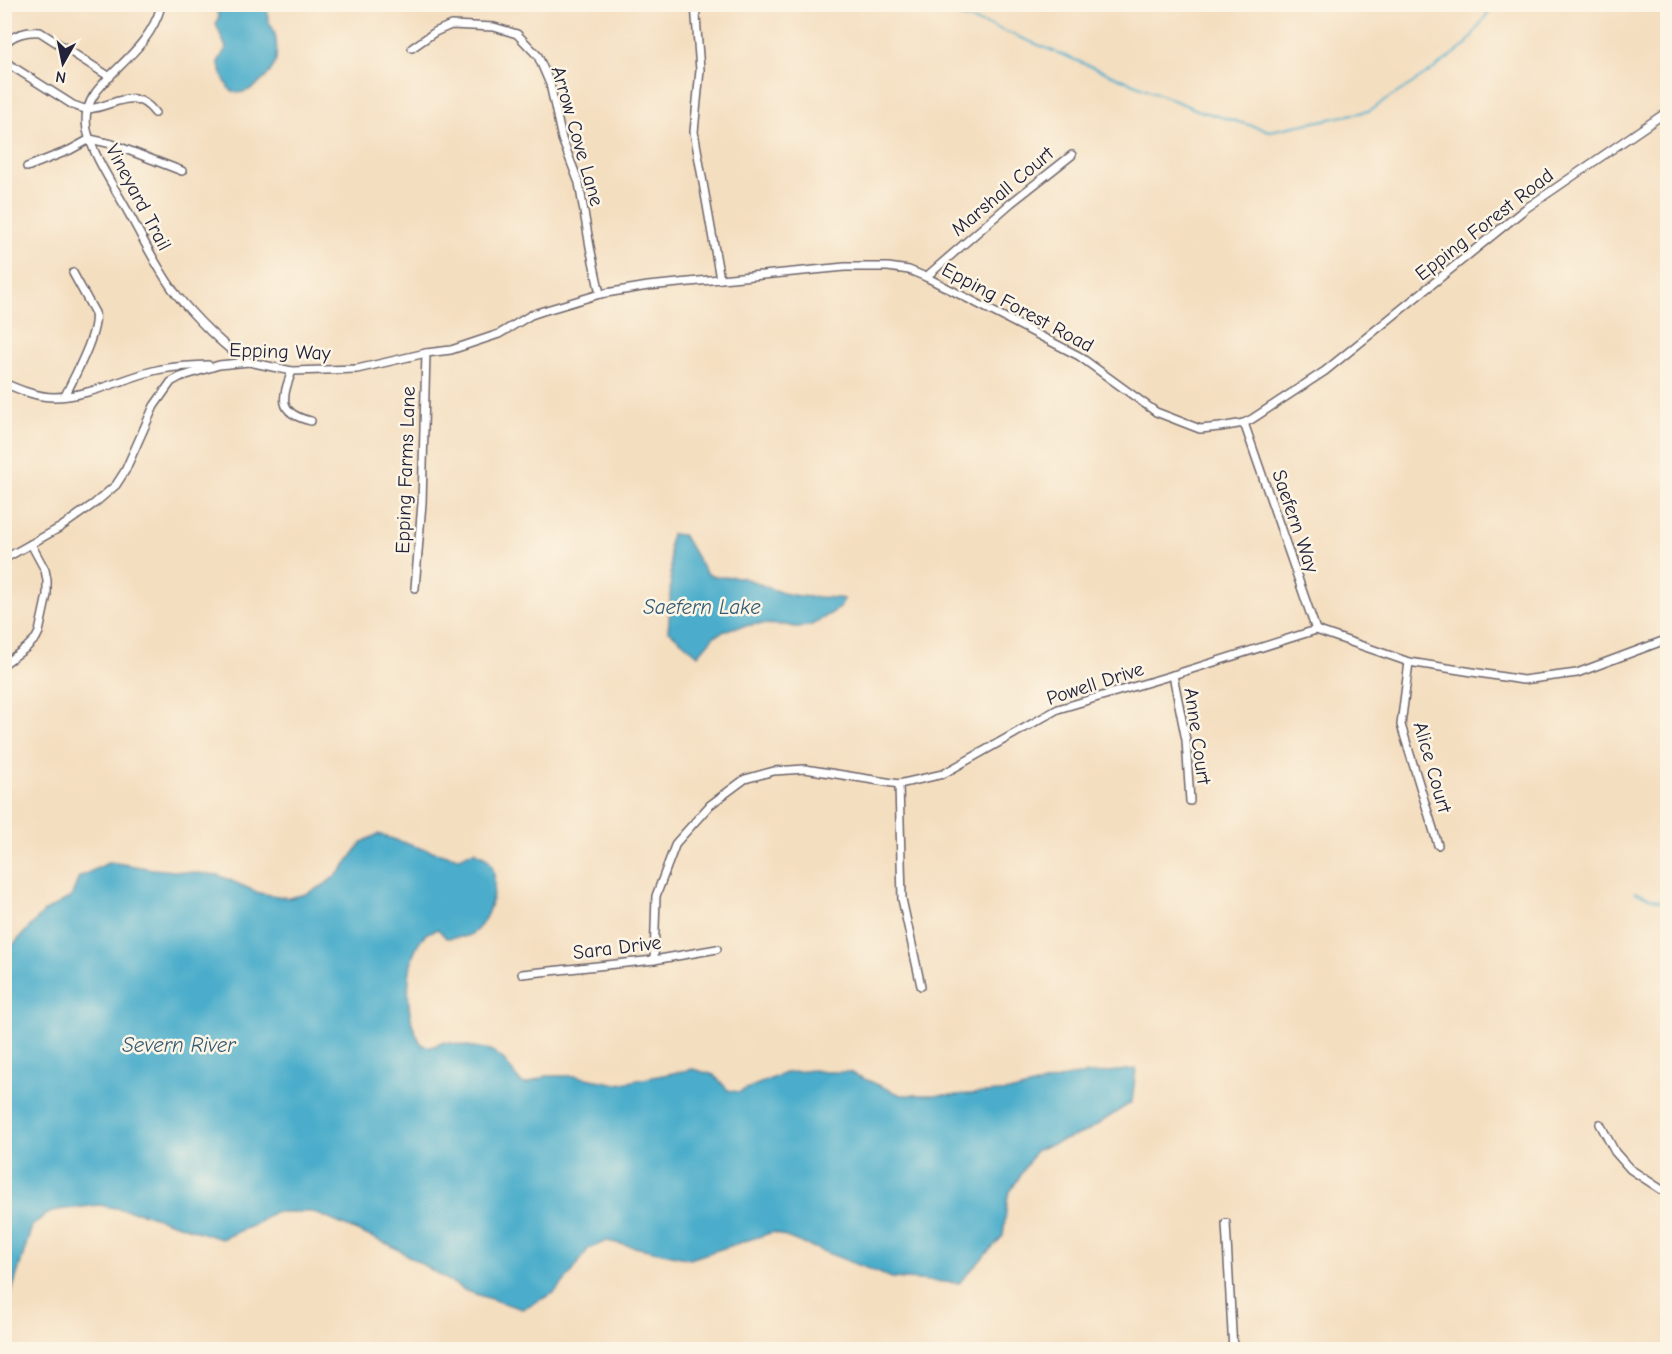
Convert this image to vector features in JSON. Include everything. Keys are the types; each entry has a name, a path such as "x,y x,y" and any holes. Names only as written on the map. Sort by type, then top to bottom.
{"street":[{"path":"695,4 699,70 694,132 720,279"},
{"path":"87,109 96,93 146,39 156,23 161,6"},
{"name":"Arrow Cove Lane","path":"412,48 435,32 451,25 494,27 517,34 538,56 550,84 562,139 579,183 600,294"},
{"path":"4,45 12,37 40,32 110,77"},
{"path":"4,59 73,105 87,109 134,99 146,103 155,113"},
{"name":"Vineyard Trail","path":"87,109 86,121 90,139 108,177 175,293 234,353 249,362"},
{"name":"Epping Forest Road","path":"426,353 451,350 499,334 531,315 600,294 648,286 845,267 888,267 909,270 926,277 1079,356 1156,412 1200,429 1220,428 1244,423 1325,371 1525,209 1668,111"},
{"path":"27,167 70,150 90,139 112,144 182,171"},
{"name":"Marshall Court","path":"926,277 1011,203 1072,155"},
{"path":"65,396 90,340 96,320 95,313 73,273"},
{"name":"Epping Way","path":"4,560 61,527 116,485 125,471 154,406 171,382 180,377 219,364 249,362 292,371 357,369 426,353"},
{"name":"Epping Farms Lane","path":"415,588 422,503 426,353"},
{"path":"4,383 42,396 65,396 156,370 219,364"},
{"path":"292,371 284,393 286,407 296,417 311,421"},
{"name":"Saefern Way","path":"1244,423 1316,630"},
{"path":"4,664 26,648 39,632 48,579 31,544"},
{"path":"1316,630 1409,663 1523,680 1577,673 1668,639"},
{"name":"Powell Drive","path":"654,960 656,896 676,843 710,806 745,779 774,771 805,769 899,784 942,774 1058,709 1316,630"},
{"name":"Alice Court","path":"1409,663 1401,725 1438,845"},
{"name":"Anne Court","path":"1173,675 1186,740 1190,801"},
{"path":"899,784 902,900 921,986"},
{"name":"Sara Drive","path":"522,974 654,960 717,949"},
{"path":"1600,1124 1615,1152 1630,1169 1668,1194"},
{"path":"1226,1223 1233,1350"}],"water":[{"path":"213,5 268,5 268,19 276,38 276,59 265,78 245,91 238,93 232,91 222,73 218,62 226,48 216,24 219,16"},
{"name":"Saefern Lake","path":"671,534 683,535 703,568 712,576 740,577 795,596 844,599 840,608 810,626 757,624 732,628 714,636 698,655 668,630"},
{"name":"Severn River","path":"378,834 459,858 474,851 491,863 494,884 491,904 477,930 468,936 446,938 438,929 426,934 419,943 414,953 409,977 410,1013 422,1045 431,1047 444,1042 491,1050 503,1059 521,1083 527,1084 546,1076 575,1076 618,1084 693,1069 714,1075 728,1090 739,1092 785,1073 813,1070 849,1072 901,1095 956,1095 1013,1091 1071,1076 1136,1069 1132,1102 1086,1132 1036,1150 1008,1195 1003,1236 959,1283 892,1278 773,1232 690,1259 607,1241 588,1249 571,1274 554,1293 522,1309 466,1291 392,1246 313,1212 274,1212 256,1224 221,1239 142,1213 99,1205 58,1210 45,1215 32,1226 5,1314 5,953 45,911 71,897 79,877 110,862 153,869 218,875 259,893 289,898 306,894 324,885 340,872 362,842"}],"waterway":[{"path":"917,4 992,26 1200,111 1270,131 1369,111 1465,46 1490,10"},
{"path":"1635,892 1668,905"}]}
